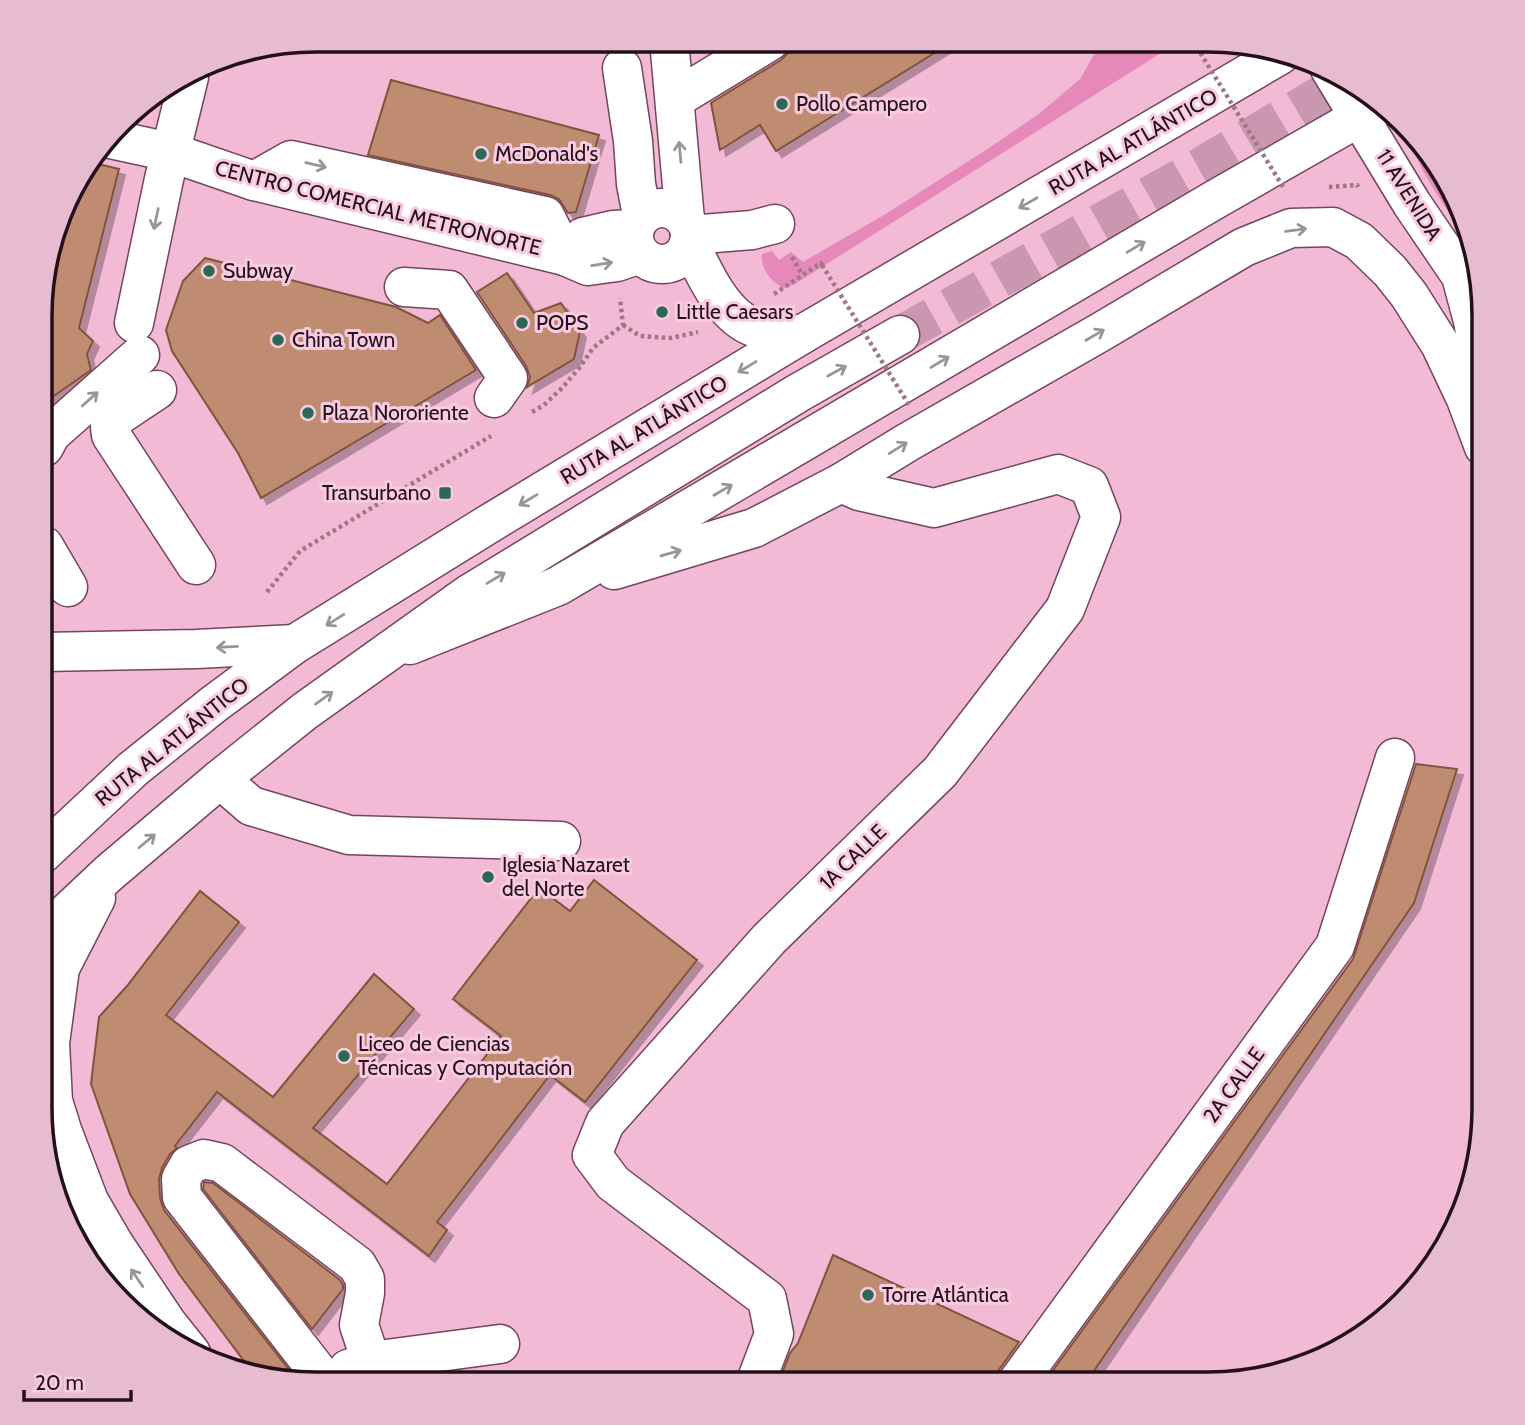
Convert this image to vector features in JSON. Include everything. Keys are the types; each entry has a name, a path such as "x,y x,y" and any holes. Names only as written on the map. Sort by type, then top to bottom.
{"main road":[{"path":"622,68 633,141 639,233 647,260 664,264 680,257 686,250 688,232 671,52"},
{"path":"675,99 753,52"},
{"path":"1236,82 1250,56"},
{"name":"RUTA AL ATLÁNTICO","path":"52,845 133,769 295,644 800,335 1272,60"},
{"path":"52,432 137,339 170,152 187,87"},
{"name":"11 AVENIDA","path":"1356,98 1369,112 1412,204 1461,276 1472,317"},
{"path":"558,586 1369,112"},
{"name":"CENTRO COMERCIAL METRONORTE","path":"119,141 170,152 254,181 565,256 583,237 613,230 639,233"},
{"path":"688,232 752,230 775,224"},
{"path":"379,657 558,586 754,528 841,483 1233,253 1291,228 1333,227 1359,241 1390,271 1409,295 1440,344 1472,414"},
{"path":"688,232 707,279 738,319 756,328 800,335"},
{"path":"1461,276 1471,289"},
{"path":"404,287 435,308 463,337 484,367 494,398"},
{"path":"52,927 109,873 220,779 379,657 469,594 798,393 900,335"},
{"path":"157,390 118,416 110,427 111,435 196,565"},
{"name":"1A CALLE","path":"760,1372 774,1334 767,1299 612,1183 592,1155 605,1123 769,939 940,772 1065,609 1101,517 1089,486 1058,474 934,508 859,491 841,483"},
{"path":"52,560 68,587"},
{"path":"52,652 295,644"},
{"name":"2A CALLE","path":"1025,1372 1335,946 1395,758"},
{"path":"220,779 251,806 349,835 561,841"},
{"path":"52,1028 60,968 109,873"},
{"path":"52,1082 53,1101 89,1201 114,1244 172,1329"},
{"path":"310,1372 182,1197 181,1179 188,1164 204,1159 222,1163 357,1265 365,1279 359,1325 372,1361"},
{"path":"340,1372 372,1361 499,1344"}],"path":[{"path":"1200,52 1285,190"},
{"path":"802,274 821,263 909,405"},
{"path":"623,326 640,336 671,338 702,332 738,319"}],"shaded area":[{"path":"1096,52 1163,52 795,284 785,288 768,275 762,254 772,251 779,260 791,252 803,262 884,215 986,150 1040,113 1080,79"},
{"path":"1414,151 1437,185 1453,217 1424,172"}],"building":[{"name":"Pollo Campero","path":"789,52 936,52 776,151 760,125 720,150 711,103 781,60"},
{"name":"McDonald's","path":"391,80 599,135 576,212 568,213 559,199 550,195 368,155"},
{"path":"101,165 119,169 79,328 93,341 87,354 91,370 52,397 53,299 61,248 80,200"},
{"name":"Plaza Nororiente","path":"205,258 396,307 428,323 440,315 476,370 261,498 238,453 172,351 166,330 183,281"},
{"name":"POPS","path":"507,273 534,313 561,303 580,332 574,359 527,387 530,377 526,366 477,292"},
{"path":"1416,764 1457,769 1414,903 1093,1372 1052,1372 1353,959"},
{"path":"594,880 697,960 585,1102 550,1075 437,1222 447,1230 429,1256 217,1092 175,1146 177,1148 170,1154 159,1179 164,1210 290,1371 246,1363 179,1274 130,1194 91,1084 99,1017 127,986 200,891 239,922 166,1015 273,1097 374,974 414,1009 313,1128 387,1184 501,1036 453,999 539,888 570,911"},
{"path":"204,1182 213,1183 340,1280 343,1289 312,1329 203,1189"},
{"name":"Torre Atlántica","path":"833,1255 1019,1342 998,1372 783,1372 790,1353 798,1343"}],"tunnel":[{"path":"900,335 1203,165 1336,86"}],"place":[{"name":"Pollo Campero","path":"782,104"},
{"name":"McDonald's","path":"481,154"},
{"name":"Subway","path":"209,271"},
{"name":"Little Caesars","path":"662,312"},
{"name":"POPS","path":"522,323"},
{"name":"China Town","path":"278,340"},
{"name":"Plaza Nororiente","path":"308,413"},
{"name":"Transurbano","path":"445,493"},
{"name":"Iglesia Nazaret del Norte","path":"488,877"},
{"name":"Liceo de Ciencias Técnicas y Computación","path":"344,1056"},
{"name":"Torre Atlántica","path":"868,1295"}]}
